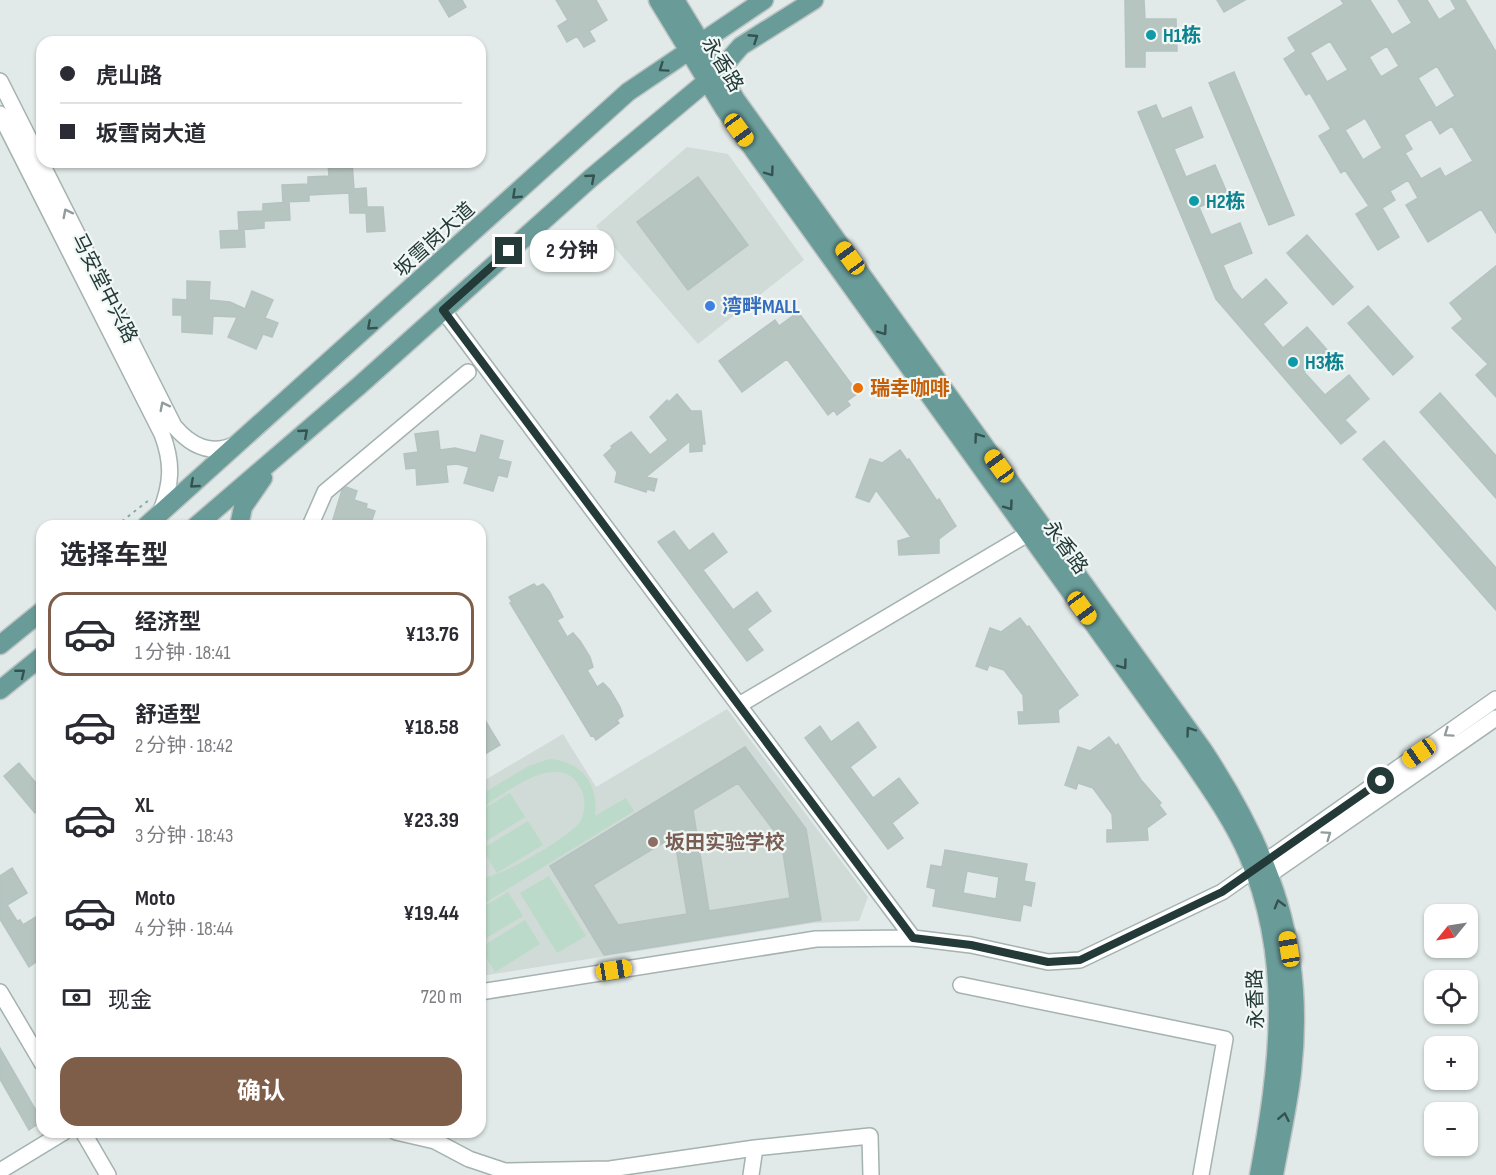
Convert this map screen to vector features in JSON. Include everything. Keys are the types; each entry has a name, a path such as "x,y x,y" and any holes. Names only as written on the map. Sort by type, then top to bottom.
{"main road":[{"name":"永香路","path":"658,0 695,46"},
{"name":"永香路","path":"675,0 732,120 1207,784 1262,872 1274,943 1280,1003 1277,1071 1259,1175"},
{"name":"坂雪岗大道","path":"151,514 242,442 628,92 764,0"},
{"path":"203,520 591,178 713,76 741,46 814,0"},
{"name":"永香路","path":"713,76 749,117 1203,750 1236,802 1287,936 1295,1018 1292,1072 1274,1175"},
{"path":"240,520 243,507 278,456"},
{"path":"0,645 36,616"},
{"path":"0,690 36,661"}],"street":[{"name":"马安堂中兴路","path":"0,81 36,152"},
{"name":"马安堂中兴路","path":"0,114 162,434 169,454 171,472 169,492 151,514"},
{"name":"马安堂中兴路","path":"44,168 174,426 184,439 206,449 227,449 242,442"},
{"path":"443,310 913,938"},
{"path":"313,520 325,492 468,372"},
{"path":"739,705 1029,534"},
{"path":"1262,872 1496,699"},
{"path":"486,991 816,939 913,938 971,945 1048,962 1064,963 1095,955 1262,872 1496,718"},
{"path":"961,985 1225,1039 1201,1175"},
{"path":"0,992 36,1053"},
{"path":"422,1138 435,1141 469,1159 505,1171 610,1172 755,1148 870,1136 871,1175"},
{"path":"0,1171 54,1138"},
{"path":"86,1138 108,1175"},
{"path":"751,1175 755,1148"}],"path":[{"path":"134,520 151,514"}],"shaded area":[{"path":"687,147 728,154 804,260 698,344 596,226"},
{"name":"坂田实验学校","path":"727,709 868,897 859,921 814,923 486,975 486,779 563,734 596,787"}],"green space":[{"path":"549,759 571,764 579,770 591,785 596,805 595,816 626,798 634,811 486,902 486,877 502,872 533,856 574,829 582,818 584,803 582,791 573,778 561,772 533,777 486,805 486,791 529,766"},
{"path":"510,793 525,817 486,841 486,807"},
{"path":"528,821 543,845 497,873 486,855 486,847"},
{"path":"549,876 586,936 557,953 520,893"},
{"path":"508,892 523,916 486,938 486,905"},
{"path":"525,920 540,944 495,972 486,958 486,944"}],"building":[{"path":"439,0 462,0 466,7 449,17"},
{"path":"556,0 596,0 607,20 589,31 595,41 584,47 577,36 567,42 558,26 568,20"},
{"name":"H1栋","path":"1125,0 1144,0 1145,19 1176,19 1177,51 1145,51 1145,67 1126,67"},
{"path":"1217,0 1245,0 1224,12"},
{"path":"1341,0 1370,0 1392,35 1412,23 1398,0 1427,0 1439,20 1456,9 1451,0 1465,0 1496,52 1496,233 1481,209 1428,242 1406,205 1418,198 1408,180 1390,191 1395,200 1382,208 1399,237 1378,250 1356,214 1369,206 1345,170 1341,173 1319,136 1331,129 1310,93 1306,95 1284,59 1296,51 1288,38 1344,4","holes":["1330,41 1348,70 1327,82 1310,53","1387,46 1399,66 1381,77 1369,57","1437,66 1455,96 1436,108 1418,78","1365,118 1382,148 1363,160 1345,130","1431,119 1440,134 1452,126 1473,161 1445,177 1440,168 1421,179 1405,153 1412,149 1404,135"]},
{"path":"1234,72 1294,215 1269,225 1209,83"},
{"path":"1156,105 1162,119 1191,107 1203,137 1174,149 1186,177 1215,165 1228,195 1199,207 1211,235 1240,223 1252,253 1223,265 1233,289 1242,300 1266,279 1287,303 1263,324 1283,348 1307,327 1328,351 1304,372 1325,395 1349,375 1369,399 1345,420 1356,432 1341,444 1216,299 1138,112"},
{"path":"328,168 352,168 354,189 366,188 367,207 383,207 385,231 367,232 366,213 350,213 349,193 309,195 309,201 283,202 282,185 308,184 308,177 329,176"},
{"path":"698,177 748,245 688,290 637,222"},
{"path":"289,202 290,220 264,221 264,228 239,230 238,212 263,211 263,204"},
{"path":"244,230 245,247 221,248 220,231"},
{"path":"1307,235 1353,287 1333,305 1287,253"},
{"path":"1496,266 1496,397 1476,375 1488,364 1452,328 1463,319 1450,303"},
{"path":"187,281 210,282 209,300 230,302 245,309 252,291 273,300 265,318 278,323 272,337 263,334 256,349 228,337 237,317 213,316 212,334 182,332 182,315 173,315 173,299 187,300"},
{"path":"1368,306 1413,357 1393,375 1348,323"},
{"path":"798,312 858,393 847,401 850,405 837,415 834,410 828,415 787,359 742,392 719,361 775,320 779,326"},
{"path":"1440,393 1496,456 1496,498 1420,412"},
{"path":"677,394 691,411 701,411 705,444 702,444 702,451 690,452 690,441 646,477 657,479 654,491 647,489 646,492 615,482 617,472 604,455 612,448 611,446 631,432 650,455 668,440 650,417 667,400 669,402"},
{"path":"438,431 440,450 455,448 476,453 481,435 503,441 498,459 511,462 507,477 498,475 493,491 464,483 469,467 457,464 446,465 448,482 417,485 416,468 406,469 404,454 418,452 415,434"},
{"path":"1384,441 1496,568 1496,610 1363,459"},
{"path":"900,450 907,460 909,459 937,501 939,499 956,526 939,539 939,553 899,555 898,541 911,537 876,490 869,502 856,497 870,459 882,463"},
{"path":"346,487 357,491 354,500 367,504 366,508 375,511 372,520 333,520 342,490"},
{"path":"674,531 689,551 713,533 727,552 703,570 733,610 757,592 771,611 747,629 763,650 747,661 658,542"},
{"path":"534,584 537,587 543,584 549,591 563,617 557,620 567,637 573,633 590,657 593,667 587,670 597,687 603,683 620,707 623,716 617,720 619,723 596,740 593,735 591,736 510,603 512,602 509,597"},
{"path":"1020,618 1027,627 1029,626 1078,695 1058,710 1059,722 1019,724 1018,712 1024,712 1023,695 1004,670 989,665 987,670 976,666 990,628 1001,632"},
{"path":"486,722 500,745 486,753"},
{"path":"858,722 876,747 850,767 873,798 899,778 918,803 892,823 903,838 888,849 805,738 820,726 831,742"},
{"path":"1109,737 1116,746 1118,744 1141,780 1161,803 1159,805 1166,814 1147,828 1148,840 1107,842 1107,830 1113,830 1112,814 1093,788 1078,783 1076,789 1065,785 1078,747 1090,751"},
{"path":"745,747 806,829 821,920 604,955 550,866","holes":["738,783 781,840 790,898 709,911 693,810","674,836 687,914 618,925 593,885"]},
{"path":"19,763 36,783 36,812 35,813 4,776"},
{"path":"945,850 1027,864 1024,881 1035,883 1031,906 1023,904 1020,921 933,906 936,889 927,887 931,865 942,867","holes":["967,871 999,877 996,899 963,893"]},
{"path":"12,868 27,893 7,905 17,921 20,920 23,925 36,917 36,962 29,967 0,919 0,876"},
{"path":"0,1048 36,1111 36,1125 29,1130 0,1079"}],"place":[{"name":"H1栋","path":"1151,35"},
{"name":"H2栋","path":"1194,201"},
{"name":"湾畔MALL","path":"710,306"},
{"name":"H3栋","path":"1293,362"},
{"name":"瑞幸咖啡","path":"858,388"},
{"name":"坂田实验学校","path":"653,842"}],"route":[{"path":"509,251 443,310 913,938 971,945 1048,962 1064,963 1095,955 1222,892 1381,781"}]}
